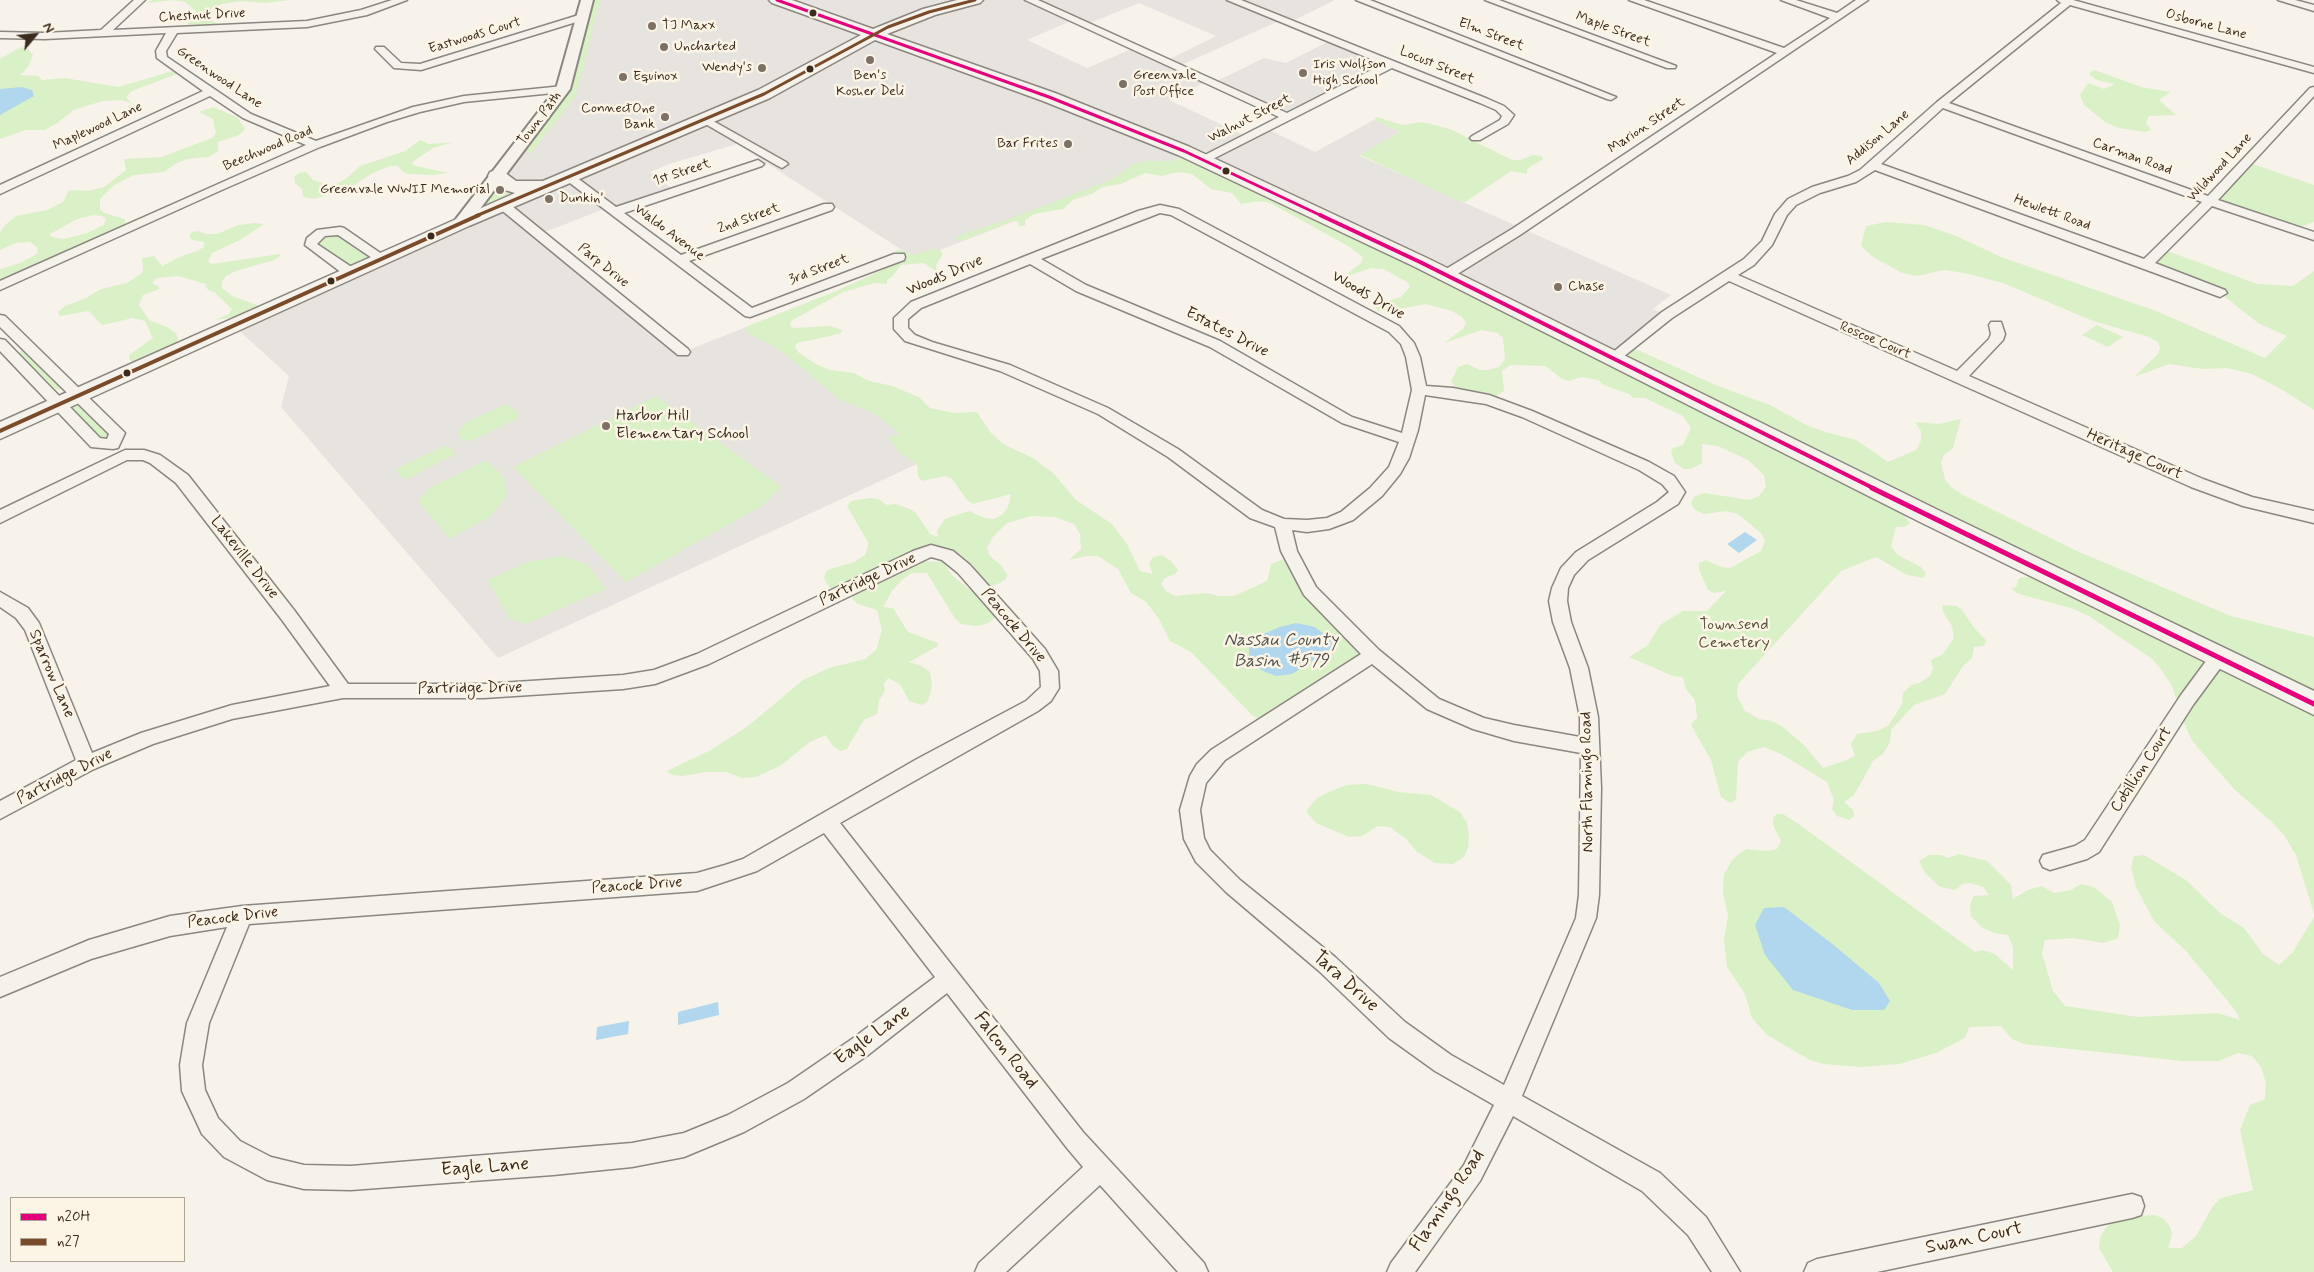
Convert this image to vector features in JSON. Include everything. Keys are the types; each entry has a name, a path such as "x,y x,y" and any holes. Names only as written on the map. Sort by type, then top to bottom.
{"main road":[{"path":"777,0 874,33 1094,114 1203,160 1446,275 2314,704"},
{"path":"0,431 462,222 764,94 874,33 918,15 975,0"},
{"path":"497,176 505,184 515,187 550,185"}],"street":[{"path":"103,34 140,0"},
{"name":"Chestnut Drive","path":"0,35 30,37 322,22 371,11 402,0"},
{"name":"Town Path","path":"462,222 563,89 587,0"},
{"path":"1030,0 1288,116"},
{"name":"Locust Street","path":"1232,0 1492,105 1508,115 1504,122 1476,138"},
{"name":"Elm Street","path":"1361,0 1611,97"},
{"name":"Maple Street","path":"1490,0 1671,66"},
{"path":"1634,0 1786,52"},
{"path":"1786,0 1838,17"},
{"name":"Marion Street","path":"1446,275 1516,232 1863,0"},
{"path":"2283,0 2314,8"},
{"name":"Osborne Lane","path":"2065,1 2314,70"},
{"name":"Addison Lane","path":"1613,358 1667,315 1729,276 1759,254 1768,242 1781,214 1792,202 1816,190 1852,179 1872,165 1941,104 2065,1"},
{"name":"Eastwoods Court","path":"380,49 398,66 421,67 582,17"},
{"name":"Greenwood Lane","path":"173,31 163,46 161,51 162,58 257,122 316,145"},
{"name":"Walnut Street","path":"1203,160 1391,64"},
{"name":"Beechwood Road","path":"0,286 220,186 316,145 382,120 432,105 477,97 563,89"},
{"name":"Wildwood Lane","path":"2146,265 2210,201 2314,90"},
{"name":"Maplewood Lane","path":"0,190 210,92"},
{"name":"Carman Road","path":"1941,104 2210,201 2314,236"},
{"path":"706,120 782,164"},
{"name":"1st Street","path":"616,211 758,164"},
{"name":"Hewlett Road","path":"1872,165 2220,293"},
{"name":"Waldo Avenue","path":"568,177 750,313"},
{"name":"Parp Drive","path":"503,204 683,352"},
{"name":"2nd Street","path":"680,260 828,207"},
{"name":"Woods Drive","path":"1160,209 1169,210 1394,329 1407,343 1413,357 1419,390 1407,440 1395,470 1376,492 1355,511 1329,523 1307,526 1282,524 1256,514 1233,500 1173,453 1103,410 1005,368 910,338 901,329 901,318 910,308 1142,214 1160,209"},
{"path":"351,273 311,244 311,240 321,233 340,231 383,259"},
{"name":"3rd Street","path":"750,313 899,257"},
{"name":"Estates Drive","path":"1031,259 1081,288 1143,312 1215,344 1347,420 1407,440"},
{"name":"Roscoe Court","path":"1729,276 1960,377"},
{"path":"0,319 22,340 68,400"},
{"path":"1960,377 1996,340 1998,334 1996,325"},
{"path":"1,347 22,340"},
{"path":"0,517 119,449 117,432 68,400 1,347"},
{"name":"Heritage Court","path":"1960,377 2197,483 2249,502 2314,517"},
{"name":"North Flamingo Road","path":"1419,390 1475,397 1503,404 1644,466 1668,480 1677,492 1672,500 1582,556 1567,572 1560,588 1558,601 1562,622 1579,668 1586,694 1591,747 1589,895 1586,918 1508,1102"},
{"name":"Lakeville Drive","path":"68,400 96,443 155,459 182,479 288,615 343,691"},
{"path":"1282,524 1290,551 1310,591 1373,655 1433,704 1459,716 1514,733 1591,747"},
{"name":"Partridge Drive","path":"0,811 88,762 148,738 232,712 343,691 484,691 622,682 655,676 703,659 919,555 935,552"},
{"name":"Peacock Drive","path":"0,987 89,950 170,926 242,915 698,882 750,865 1032,706 1045,696 1050,688 1049,671 1038,654 957,562 948,555 935,552"},
{"name":"Sparrow Lane","path":"0,598 22,613 33,628 88,762"},
{"name":"Tara Drive","path":"1373,655 1218,755 1204,770 1197,782 1190,810 1194,839 1203,856 1233,886 1327,964 1397,1030 1443,1063 1508,1102 1651,1182 1697,1226 1727,1272"},
{"name":"Cotillion Court","path":"2050,861 2080,853 2092,846 2187,700 2218,658"},
{"name":"Falcon Road","path":"826,821 1075,1140 1195,1272"},
{"name":"Eagle Lane","path":"242,915 198,1023 191,1065 194,1091 210,1126 232,1149 267,1168 304,1177 351,1178 553,1163 632,1155 684,1145 736,1124 796,1091 860,1047 949,979"},
{"name":"Flamingo Road","path":"1400,1272 1472,1173 1508,1102"},
{"path":"988,1272 1100,1168"},
{"name":"Swan Court","path":"1817,1272 2132,1206"}],"shaded area":[{"path":"586,0 1335,0 1288,23 1281,20 1177,67 1208,81 1169,100 1248,137 1265,128 1315,152 1374,120 1400,132 1360,156 1671,295 1653,309 1667,315 1613,358 1190,154 916,259 737,144 669,164 650,172 675,191 615,211 609,207 540,234 683,352 754,324 839,390 956,446 498,658 281,407 289,376 234,326 462,222 499,180 557,98","holes":["1139,3 1216,36 1164,62 1134,48 1087,68 1027,40 1073,20 1085,25"]},
{"name":"Iris Wolfson High School","path":"1331,40 1391,64 1288,117 1213,83 1264,58 1286,63"}],"green space":[{"path":"152,0 172,0 147,3"},
{"path":"172,0 289,0 266,3 241,1 222,4 211,9 208,16 210,20 218,24 215,27 188,27 187,25 195,15 195,10 185,2"},
{"path":"586,0 600,0 576,96 531,153 515,152 557,98"},
{"path":"21,47 28,49 33,55 28,67 20,75 38,76 42,80 64,78 119,87 175,70 179,73 132,91 126,97 132,104 122,100 102,101 74,110 45,130 25,130 0,139 0,59"},
{"path":"2095,70 2141,87 2171,92 2159,100 2176,115 2149,116 2146,123 2151,130 2146,132 2119,128 2105,122 2084,105 2080,95 2088,83 2104,89 2115,84 2097,80 2090,75 2090,72"},
{"path":"213,107 237,117 245,129 239,135 218,142 218,151 209,157 187,159 164,172 134,175 113,186 100,199 100,209 104,213 125,219 125,225 103,237 0,279 0,269 20,263 37,254 38,248 30,242 16,243 0,250 0,233 4,226 16,216 47,210 63,202 69,190 89,191 104,187 126,170 124,159 162,157 212,138 216,133 213,119 199,112","holes":["93,215 102,216 106,219 104,225 87,233 64,239 52,237 50,234 77,219"]},
{"path":"1377,117 1402,125 1422,122 1450,129 1512,160 1520,160 1533,155 1541,156 1543,159 1527,169 1527,174 1511,171 1465,202 1456,200 1360,155 1400,132 1374,120"},
{"path":"420,140 429,144 454,142 433,148 412,162 413,165 449,173 433,175 409,174 403,172 398,166 389,166 373,173 351,187 315,199 303,197 302,189 295,183 294,177 299,173 306,172 313,180 333,186 347,178 360,166 405,151"},
{"name":"Townsend Cemetery","path":"1190,154 1613,358 1632,349 1640,351 1718,386 1770,405 1806,425 1856,440 1888,462 1916,450 1921,441 1921,431 1915,422 1939,424 1961,419 1953,448 1944,455 1941,463 1945,479 1951,487 1965,496 2077,551 2231,616 2314,637 2314,914 2296,855 2284,835 2235,790 2193,742 2186,728 2171,684 2160,668 2152,659 2089,616 2071,608 2019,594 2011,589 2017,586 2018,580 2021,577 2030,577 2036,569 1902,513 1910,523 1905,527 1896,527 1891,546 1898,555 1921,567 1926,574 1923,578 1907,575 1876,557 1841,571 1738,684 1737,696 1745,711 1759,719 1772,721 1783,727 1804,745 1823,768 1855,756 1851,744 1857,734 1877,731 1889,725 1902,704 1903,693 1911,685 1919,683 1930,676 1933,668 1931,660 1943,654 1954,638 1952,626 1943,612 1942,605 1957,606 1962,610 1975,629 1987,641 1983,646 1974,647 1972,658 1963,666 1945,694 1914,705 1891,730 1890,742 1883,754 1873,761 1854,795 1844,802 1853,810 1854,816 1849,820 1837,816 1832,809 1834,800 1827,782 1781,754 1764,747 1747,752 1738,762 1736,800 1730,803 1721,797 1711,760 1691,725 1697,717 1695,700 1686,689 1683,677 1673,676 1629,657 1648,645 1660,625 1683,611 1707,611 1726,591 1714,593 1708,590 1699,569 1699,563 1706,560 1721,567 1730,568 1761,551 1765,541 1761,533 1738,514 1726,511 1704,514 1695,510 1691,503 1694,497 1704,493 1750,500 1759,496 1766,487 1764,475 1748,460 1718,446 1702,444 1702,463 1691,469 1684,469 1675,463 1671,453 1673,448 1683,445 1691,428 1683,416 1645,398 1633,398 1629,394 1604,385 1598,380 1582,377 1568,381 1562,379 1545,366 1511,365 1502,371 1504,391 1496,396 1457,388 1451,382 1458,367 1467,364 1480,370 1488,370 1499,367 1505,359 1503,338 1497,333 1481,330 1444,343 1463,329 1466,323 1462,317 1452,311 1425,304 1395,310 1378,311 1374,305 1401,297 1410,287 1407,282 1384,269 1371,268 1342,278 1361,263 1363,257 1348,246 1270,203 1259,201 1241,204 1232,193 1211,189 1192,174 1179,172 1161,176 1145,173 1121,184 1102,187 1092,194 1073,200 1063,209 1034,214 1025,220 1025,226 1019,226 1019,222 1013,221 967,239 960,241 956,239 960,235 1015,217 1110,180 1134,164 1146,161 1172,161"},
{"path":"2247,162 2314,185 2314,222 2295,229 2210,201"},
{"path":"497,176 537,186 462,222"},
{"path":"1886,222 1924,225 1954,235 2001,257 2156,311 2265,358 2287,336 2258,323 2220,293 2146,265 2162,249 2257,284 2293,286 2314,271 2314,410 2281,389 2252,374 2227,368 2203,369 2169,364 2134,377 2158,354 2160,348 2158,342 2149,337 2093,321 2003,283 1965,273 1944,270 1917,276 1902,273 1873,257 1861,246 1866,226"},
{"path":"264,224 242,239 212,253 208,262 212,264 280,254 274,260 236,271 226,276 222,282 222,288 232,296 257,305 257,308 244,316 214,320 229,314 232,309 214,292 208,290 205,284 178,276 157,278 152,283 159,287 159,289 143,295 139,305 149,320 167,327 176,333 178,339 175,346 146,362 133,363 129,359 129,355 153,338 145,321 133,318 102,325 89,311 60,316 58,312 65,306 86,298 101,289 127,283 143,272 142,258 154,256 162,266 204,247 204,242 192,240 189,236 192,232 217,234 239,225"},
{"path":"334,230 382,259 351,273 311,241"},
{"path":"898,249 913,255 939,249 943,254 936,265 937,272 924,263 901,265 892,277 887,280 887,284 875,283 843,292 791,321 790,325 793,328 830,326 842,330 841,333 797,343 795,346 798,352 816,364 830,370 854,373 869,381 893,386 920,398 930,408 954,413 977,412 991,433 1003,444 1033,458 1053,473 1076,500 1112,524 1127,544 1140,571 1153,574 1149,564 1153,557 1162,555 1171,561 1178,570 1175,574 1165,578 1161,584 1166,591 1175,596 1206,593 1219,596 1234,596 1267,581 1271,564 1283,559 1289,562 1373,655 1267,724 1252,715 1191,652 1170,641 1159,619 1146,602 1131,593 1118,569 1098,556 1086,556 1069,560 1081,549 1080,534 1074,524 1055,517 1031,516 1007,523 992,538 987,548 990,556 1001,565 1007,574 1006,579 1000,583 991,586 984,583 973,565 957,552 947,551 931,554 891,573 894,575 899,574 921,561 943,562 953,576 979,597 997,615 989,623 977,626 961,624 954,617 927,573 912,573 903,579 892,591 883,607 893,608 908,632 938,643 938,646 909,662 922,666 930,672 932,686 928,701 922,705 909,701 900,684 888,678 884,684 885,690 879,701 877,714 864,720 847,749 840,751 832,745 826,735 810,742 780,766 756,777 742,778 726,772 706,772 683,776 672,775 667,771 711,750 748,726 803,680 829,668 865,659 876,650 882,630 877,610 858,604 853,600 851,594 830,588 824,578 827,570 854,562 865,555 868,547 868,542 847,506 851,501 870,498 878,499 887,505 896,504 910,509 916,513 930,534 938,537 937,531 945,519 969,511 985,518 994,519 1003,514 1008,507 1011,494 973,504 967,500 952,479 945,476 922,481 918,476 917,464 900,453 888,437 901,434 875,414 839,399 790,358 770,344 752,336 746,330 748,326 836,291 893,265 901,260 900,256 895,252"},
{"path":"2097,325 2123,337 2108,347 2082,335"},
{"path":"21,351 61,389 57,390 19,353"},
{"path":"72,389 117,433 113,444 96,443 52,397"},
{"path":"656,396 782,487 762,506 626,582 513,467"},
{"path":"507,404 519,413 517,419 471,441 462,440 458,435 462,426 470,420"},
{"path":"444,446 450,447 456,454 407,479 402,478 396,471 400,467"},
{"path":"486,460 504,477 507,496 491,516 450,539 418,501 429,488"},
{"path":"562,556 588,564 606,589 526,624 509,618 488,580 528,562"},
{"path":"1367,784 1398,792 1431,795 1460,812 1467,823 1469,836 1468,848 1464,857 1453,864 1435,863 1417,852 1406,839 1390,827 1378,826 1362,836 1349,837 1316,823 1306,811 1317,798 1331,791 1347,785"},
{"path":"1777,814 1783,814 1800,825 1975,952 1983,950 1995,954 2013,970 2013,947 2008,935 1994,933 1981,927 1971,916 1970,905 1974,896 1989,895 1983,887 1970,883 1963,884 1955,890 1940,887 1925,873 1919,861 1929,855 1941,855 1948,858 1959,854 1987,861 2011,885 2013,899 2028,890 2042,886 2054,893 2071,890 2081,884 2094,887 2112,902 2120,925 2118,938 2104,943 2073,938 2045,940 2042,953 2053,991 2065,1006 2138,1017 2218,1013 2240,1020 2235,1010 2186,951 2154,921 2136,887 2131,867 2134,856 2144,855 2186,880 2220,913 2244,928 2263,954 2279,965 2293,952 2314,917 2314,1272 2113,1272 2099,1248 2100,1238 2106,1227 2117,1220 2155,1215 2164,1219 2170,1227 2172,1235 2168,1248 2182,1248 2196,1236 2213,1206 2221,1198 2253,1190 2240,1130 2250,1105 2265,1099 2266,1083 2261,1067 2252,1056 2238,1053 2219,1061 2183,1061 2024,1044 2012,1039 2001,1026 1969,1027 1965,1038 1936,1053 1900,1064 1860,1067 1824,1064 1810,1060 1767,1035 1752,1018 1745,994 1727,967 1724,940 1728,915 1723,893 1724,874 1733,859 1746,849 1767,851 1777,849 1781,841 1773,825 1773,818"}],"water":[{"path":"22,87 32,90 34,96 0,115 0,89"},
{"path":"1745,532 1757,540 1739,553 1727,544"},
{"name":"Nassau County Basin #579","path":"1296,623 1315,627 1330,639 1334,647 1292,674 1276,676 1263,671 1249,661 1249,640 1280,627"},
{"path":"1784,907 1879,983 1890,1001 1884,1010 1852,1010 1793,990 1765,955 1755,925 1764,908"},
{"path":"718,1002 719,1015 678,1025 678,1012"},
{"path":"629,1021 628,1034 596,1040 597,1027"}],"transit line":[{"name":"n20H","path":"777,0 1049,97 1184,151 1420,262 1927,515 2314,704"},
{"name":"n27","path":"0,431 462,222 764,94 888,27 929,12 975,0"}],"place":[{"name":"TJ Maxx","path":"652,26"},
{"name":"Uncharted","path":"664,47"},
{"name":"Ben's Kosher Deli","path":"870,60"},
{"name":"Wendy's","path":"762,68"},
{"name":"Iris Wolfson High School","path":"1303,73"},
{"name":"Equinox","path":"623,77"},
{"name":"Greenvale Post Office","path":"1123,84"},
{"name":"ConnectOne Bank","path":"665,117"},
{"name":"Bar Frites","path":"1068,144"},
{"name":"Greenvale WWII Memorial","path":"500,190"},
{"name":"Dunkin'","path":"549,199"},
{"name":"Chase","path":"1558,287"},
{"name":"Harbor Hill Elementary School","path":"606,426"}]}
